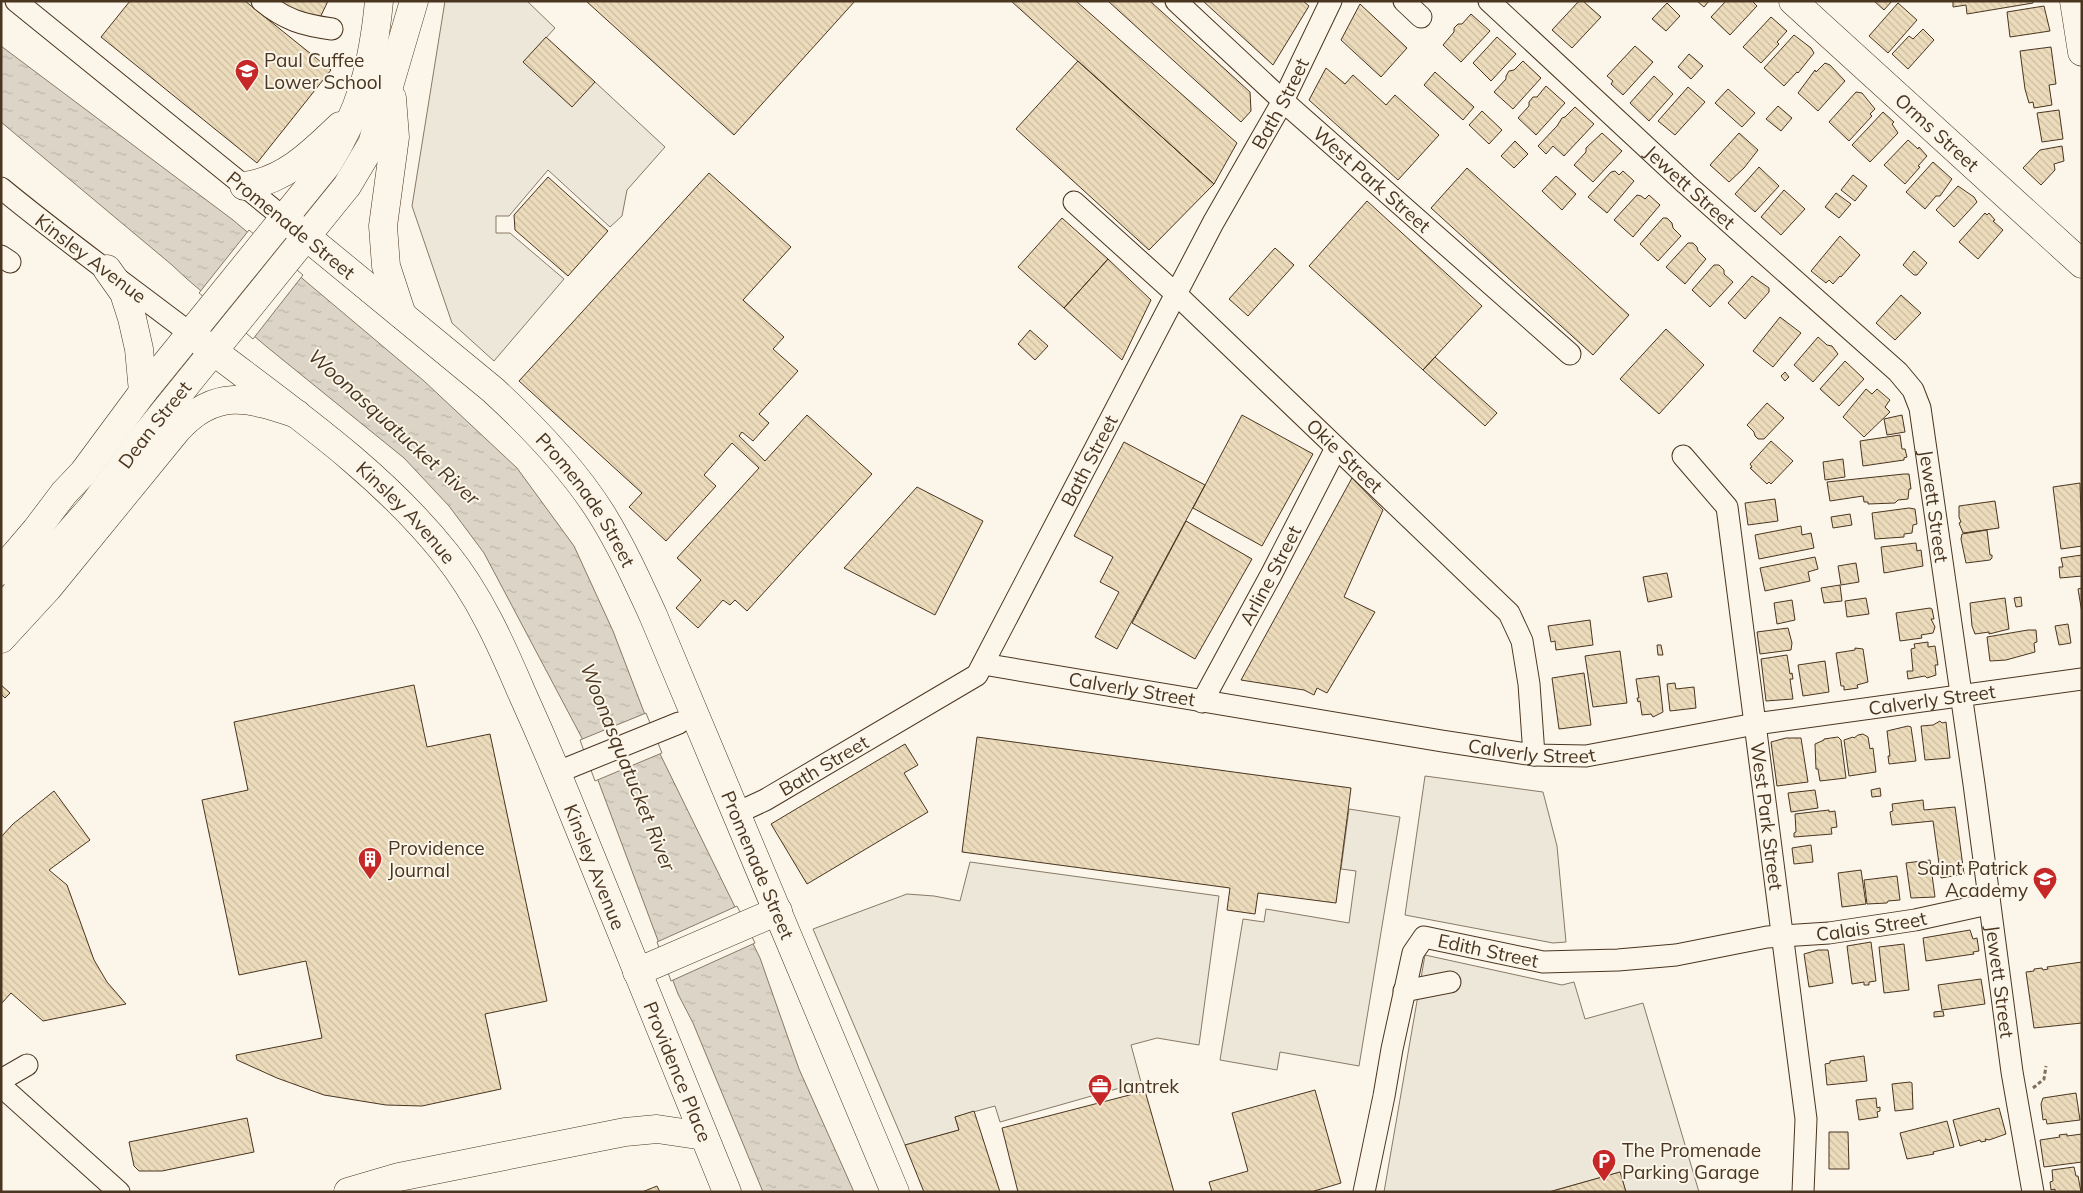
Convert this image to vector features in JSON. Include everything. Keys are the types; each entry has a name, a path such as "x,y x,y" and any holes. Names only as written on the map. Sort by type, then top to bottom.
{"main road":[{"name":"Dean Street","path":"1,572 64,492 82,473 143,392 327,165 357,109 367,77 375,37 379,1"},
{"name":"Orms Street","path":"1793,1 2082,264"},
{"path":"2074,1 2082,52"},
{"name":"Dean Street","path":"1,610 92,507 143,438 347,186 372,144 391,83 409,2"},
{"path":"391,83 395,137 383,226 386,266 402,315"},
{"path":"244,186 275,177 302,161 357,109"},
{"name":"Promenade Street","path":"279,226 402,315 461,362 514,409 570,470 596,506 626,556 653,615 895,1192"},
{"path":"107,269 124,293 132,318 139,348 143,392"},
{"name":"Kinsley Avenue","path":"198,324 297,414 373,478 406,509 448,556 468,585 505,654 553,764 647,967"},
{"path":"1,639 48,588 177,430 193,415 222,402 243,399 263,402 297,414"},
{"path":"647,967 778,911"},
{"name":"Providence Place","path":"647,967 704,1136 727,1192"},
{"path":"348,1192 399,1177 625,1132 657,1129 704,1136"}],"street":[{"path":"262,1 279,15 297,23 332,29"},
{"name":"Bath Street","path":"737,813 765,800 977,675 1213,223 1282,101 1331,1"},
{"path":"1404,1 1421,17"},
{"name":"Jewett Street","path":"1489,1 1686,184 1898,372 1913,390 1920,408 2012,1072 2033,1192"},
{"name":"West Park Street","path":"1178,2 1282,101 1570,354"},
{"name":"Promenade Street","path":"21,3 244,186 279,226"},
{"name":"Kinsley Avenue","path":"1,188 42,222 107,269 198,324"},
{"name":"Okie Street","path":"1074,202 1176,294 1510,613 1522,641 1530,684 1534,755"},
{"name":"Arline Street","path":"1202,702 1272,573 1336,448"},
{"name":"West Park Street","path":"1683,456 1727,507 1806,1119 1803,1192"},
{"name":"Calverly Street","path":"982,664 1202,702 1534,755 1586,756 1755,724 2082,679"},
{"path":"571,766 673,726"},
{"name":"Calais Street","path":"1783,937 1829,933 1915,920 1988,904"},
{"name":"Edith Street","path":"1364,1192 1404,991 1413,953 1424,937 1542,962 1618,960 1668,956 1767,937 1783,937"},
{"path":"1404,991 1450,982"},
{"path":"1,1080 28,1065"},
{"path":"1,1086 119,1192"}],"path":[{"path":"2032,1088 2044,1079 2046,1066"}],"shaded area":[{"path":"445,1 527,1 555,28 524,62 595,82 665,147 627,190 622,216 610,227 548,170 509,216 496,216 496,233 510,233 564,279 494,361 452,323 412,206"},
{"path":"1425,776 1543,792 1557,846 1566,942 1553,943 1405,915"},
{"path":"1349,809 1400,817 1359,1066 1280,1052 1277,1070 1220,1060 1243,919 1264,922 1266,909 1349,923 1356,871 1341,869"},
{"path":"970,862 1219,896 1199,1045 1157,1038 1131,1045 1141,1082 1000,1122 995,1106 955,1117 959,1130 905,1145 813,929 907,894 934,896 960,901"},
{"path":"1425,955 1562,985 1574,982 1585,1019 1643,1003 1699,1192 1626,1192 1620,1172 1549,1192 1384,1192"}],"water":[{"name":"Woonasquatucket River","path":"1,46 233,220 424,381 517,468 574,546 613,631 660,754 760,958 799,1069 854,1192 763,1192 693,1023 678,994 583,740 484,553 449,506 404,458 267,347 1,122"}],"pier":[{"path":"249,230 303,275 253,339 199,293"},
{"path":"646,713 662,753 595,781 580,740"},
{"path":"737,906 755,943 671,981 657,942"}],"building":[{"name":"Paul Cuffee Lower School","path":"130,1 245,1 331,70 257,163 101,37"},
{"path":"275,1 328,1 317,24"},
{"path":"586,1 855,1 734,135"},
{"path":"1011,1 1076,1 1237,143 1214,184"},
{"path":"1108,1 1150,1 1250,92 1251,111 1241,122"},
{"path":"1203,1 1303,1 1309,6 1273,65"},
{"path":"1579,1 1583,1 1601,17 1572,48 1552,30"},
{"path":"1697,1 1709,1 1704,7"},
{"path":"1726,1 1752,1 1757,6 1730,35 1711,17"},
{"path":"1874,1 1892,1 1884,10"},
{"path":"1953,1 2033,1 2033,3 1967,14 1966,5 1953,7"},
{"path":"1667,3 1680,16 1666,31 1652,19"},
{"path":"1898,3 1917,20 1888,53 1869,36"},
{"path":"1360,4 1407,48 1381,77 1341,40"},
{"path":"2044,6 2050,31 2010,37 2007,12"},
{"path":"1471,14 1490,31 1461,62 1443,45 1454,32 1454,28 1458,24 1462,24"},
{"path":"1771,17 1787,31 1777,42 1779,44 1761,63 1743,47"},
{"path":"1923,29 1934,40 1908,69 1892,54 1909,36 1913,39"},
{"path":"1794,35 1811,48 1814,53 1798,73 1784,86 1764,68"},
{"path":"546,37 595,82 572,107 523,62"},
{"path":"1497,37 1516,54 1491,81 1473,63"},
{"path":"1635,46 1653,62 1623,95 1611,84 1613,81 1607,76"},
{"path":"2051,47 2056,84 2049,85 2052,105 2034,108 2033,102 2029,103 2025,89 2020,51"},
{"path":"1689,54 1703,66 1691,79 1678,67"},
{"path":"1078,61 1214,184 1149,250 1016,129"},
{"path":"1523,61 1541,78 1513,109 1494,92 1506,79 1509,71 1514,70"},
{"path":"1825,63 1830,65 1845,81 1818,111 1798,93 1815,70 1816,72"},
{"path":"1326,68 1345,84 1353,75 1386,105 1395,95 1439,135 1398,180 1309,100"},
{"path":"1435,72 1474,107 1463,120 1424,85"},
{"path":"1654,76 1673,94 1649,121 1630,103"},
{"path":"1546,86 1565,103 1536,135 1518,118 1529,106 1529,102 1533,97 1537,97"},
{"path":"1688,87 1705,102 1675,135 1658,121"},
{"path":"1728,89 1755,113 1742,127 1715,103"},
{"path":"1856,92 1862,93 1875,109 1870,114 1872,116 1849,141 1829,122"},
{"path":"1778,106 1792,118 1781,131 1766,119"},
{"path":"1575,107 1594,124 1564,156 1553,146 1546,154 1538,146 1562,118"},
{"path":"2059,110 2063,139 2042,142 2037,113"},
{"path":"1482,111 1502,130 1489,144 1469,125"},
{"path":"1883,112 1894,122 1892,124 1898,133 1870,162 1852,145"},
{"path":"1602,133 1622,151 1593,182 1574,165 1586,152 1586,148"},
{"path":"1739,133 1758,150 1744,168 1729,182 1710,165"},
{"path":"1908,140 1918,149 1919,147 1927,156 1905,184 1884,165"},
{"path":"1515,141 1528,154 1514,168 1501,156"},
{"path":"2062,146 2064,161 2054,164 2055,170 2041,185 2023,168 2040,150"},
{"path":"1933,162 1952,179 1940,196 1936,196 1925,209 1906,192"},
{"path":"1759,167 1779,186 1755,212 1735,194"},
{"path":"1467,168 1629,315 1593,355 1431,208"},
{"path":"1615,171 1619,175 1623,171 1634,181 1607,213 1588,197 1611,172"},
{"path":"709,173 791,247 743,300 784,337 773,349 798,371 759,414 769,423 753,441 742,432 739,436 765,461 807,415 872,474 747,611 735,600 730,605 723,600 698,628 676,608 701,580 677,558 759,468 732,443 704,475 716,486 666,541 629,507 642,493 519,381"},
{"path":"1853,175 1867,186 1855,201 1841,190"},
{"path":"1556,176 1576,194 1562,210 1542,191"},
{"path":"548,177 608,231 568,276 515,230 514,215"},
{"path":"1958,186 1974,197 1977,202 1954,227 1936,210"},
{"path":"1784,190 1805,209 1781,235 1761,217"},
{"path":"1836,193 1851,204 1839,218 1825,207"},
{"path":"1637,195 1645,199 1649,195 1660,205 1633,237 1614,220"},
{"path":"1367,201 1482,306 1423,370 1309,266"},
{"path":"1985,213 1987,215 1989,213 1995,220 1993,221 2003,230 1978,259 1959,242"},
{"path":"1062,218 1108,259 1064,308 1018,267"},
{"path":"1663,218 1667,218 1672,223 1673,228 1681,236 1658,261 1640,244"},
{"path":"1840,236 1860,255 1833,284 1829,280 1826,283 1811,271"},
{"path":"1688,243 1693,243 1706,259 1685,284 1666,267"},
{"path":"1275,248 1294,265 1248,316 1229,299"},
{"path":"1914,251 1927,263 1917,275 1914,275 1903,265"},
{"path":"1108,259 1151,300 1122,360 1064,308"},
{"path":"1714,265 1719,265 1724,270 1724,274 1733,282 1710,307 1692,290"},
{"path":"1752,276 1769,288 1769,292 1745,319 1728,303"},
{"path":"1901,295 1921,313 1895,340 1876,323"},
{"path":"1780,317 1801,333 1773,367 1753,351"},
{"path":"1666,329 1704,365 1659,414 1620,379"},
{"path":"1030,330 1048,346 1035,360 1018,344"},
{"path":"1818,337 1827,345 1832,346 1838,354 1813,382 1794,365"},
{"path":"1435,357 1497,413 1485,426 1423,370"},
{"path":"1845,361 1864,379 1839,406 1820,389"},
{"path":"1785,372 1789,377 1785,381 1781,376"},
{"path":"1866,389 1872,394 1877,389 1890,400 1885,407 1890,412 1864,437 1843,417"},
{"path":"1767,403 1784,418 1764,439 1758,439 1747,425"},
{"path":"1242,415 1313,454 1262,546 1193,508"},
{"path":"1902,415 1905,432 1887,435 1884,419"},
{"path":"1900,435 1902,449 1905,449 1907,457 1904,460 1863,466 1860,441"},
{"path":"1771,441 1793,461 1771,484 1769,482 1767,484 1750,468 1752,467 1750,464"},
{"path":"1124,442 1205,485 1117,649 1095,637 1119,592 1100,582 1113,557 1074,536"},
{"path":"1843,459 1845,477 1825,480 1823,462"},
{"path":"1909,474 1911,489 1909,489 1908,499 1898,500 1895,503 1868,504 1868,502 1864,502 1863,496 1830,501 1827,482"},
{"path":"1352,478 1383,510 1344,597 1375,612 1327,693 1317,688 1314,695 1304,690 1241,680"},
{"path":"2080,483 2082,546 2061,549 2053,487"},
{"path":"917,487 983,521 935,615 844,568"},
{"path":"1775,499 1778,521 1748,525 1745,503"},
{"path":"1995,501 1999,528 1963,533 1959,523 1961,522 1959,506"},
{"path":"1909,508 1915,509 1917,524 1913,525 1912,533 1904,534 1904,537 1875,539 1872,513"},
{"path":"1850,514 1852,525 1833,528 1831,517"},
{"path":"1186,521 1252,559 1195,659 1132,623"},
{"path":"1801,526 1802,535 1811,533 1814,548 1759,559 1755,535"},
{"path":"1987,530 1992,558 1990,560 1966,563 1961,539 1962,534"},
{"path":"1916,543 1917,551 1921,550 1923,566 1884,573 1881,547"},
{"path":"2082,555 2082,576 2060,578 2059,567 2063,567 2061,558"},
{"path":"1815,557 1818,569 1808,572 1810,581 1765,591 1760,568"},
{"path":"1856,563 1859,582 1841,585 1838,566"},
{"path":"1667,573 1672,597 1648,602 1643,577"},
{"path":"1840,585 1842,601 1824,603 1821,588"},
{"path":"2082,588 2082,613 2078,589"},
{"path":"2021,597 2022,606 2016,607 2014,598"},
{"path":"1866,598 1869,614 1847,617 1845,601"},
{"path":"2005,598 2009,629 1989,634 1989,632 1975,634 1972,626 1970,603"},
{"path":"1792,600 1795,620 1777,624 1774,603"},
{"path":"1932,609 1934,619 1931,619 1935,627 1933,633 1921,635 1922,638 1900,641 1896,613"},
{"path":"1590,620 1593,645 1556,650 1555,641 1551,642 1548,626"},
{"path":"2068,624 2071,643 2059,645 2055,626"},
{"path":"1788,628 1792,643 1791,650 1760,654 1757,632"},
{"path":"2036,630 2037,642 2034,643 2035,652 2006,660 1990,661 1987,637"},
{"path":"1928,642 1928,647 1935,646 1938,665 1935,665 1936,675 1927,678 1925,676 1908,679 1907,671 1913,671 1911,649 1915,648 1914,644"},
{"path":"1657,645 1661,645 1663,655 1658,655"},
{"path":"1855,648 1863,649 1868,682 1857,685 1858,688 1844,690 1844,686 1841,686 1836,653 1855,650"},
{"path":"1620,651 1627,703 1593,707 1585,656"},
{"path":"1787,655 1790,674 1792,673 1793,679 1790,679 1793,699 1766,701 1761,659"},
{"path":"1825,661 1829,692 1803,696 1798,665"},
{"path":"1584,673 1591,725 1559,729 1552,678"},
{"path":"1659,676 1663,712 1653,717 1651,714 1642,715 1640,701 1638,702 1637,698 1639,698 1636,679"},
{"path":"1675,683 1676,689 1694,687 1696,708 1670,711 1667,684"},
{"path":"1,685 10,693 5,698 1,694"},
{"name":"Providence Journal","path":"414,685 427,747 490,734 547,1001 485,1014 501,1089 422,1106 386,1105 324,1095 277,1078 237,1060 236,1055 322,1038 306,961 239,975 202,800 248,790 234,722"},
{"path":"1940,721 1942,723 1946,722 1950,758 1925,760 1921,726 1933,725"},
{"path":"1911,727 1916,761 1889,764 1887,731"},
{"path":"1863,734 1868,737 1870,749 1873,748 1876,772 1849,776 1844,740"},
{"path":"977,737 1351,788 1336,903 1258,893 1255,914 1227,910 1230,888 962,852"},
{"path":"1838,737 1841,740 1846,778 1820,781 1818,769 1816,769 1815,744 1824,739"},
{"path":"1786,738 1801,738 1808,782 1777,786 1771,742"},
{"path":"905,744 918,765 904,773 928,812 807,884 771,824"},
{"path":"1880,788 1881,796 1872,797 1871,790"},
{"path":"1815,790 1818,808 1791,812 1788,793"},
{"path":"54,791 90,840 49,870 67,885 94,960 107,982 126,1004 43,1021 11,993 1,1004 1,837 13,824"},
{"path":"1923,800 1924,810 1955,807 1964,874 1941,878 1933,821 1892,825 1890,812 1893,811 1892,804"},
{"path":"1829,810 1829,812 1835,811 1837,827 1831,828 1832,834 1794,837 1796,832 1795,814"},
{"path":"1811,845 1813,862 1794,864 1792,848"},
{"path":"1930,860 1935,897 1911,898 1906,863"},
{"path":"1861,870 1866,904 1842,907 1838,873"},
{"path":"1897,876 1900,900 1867,904 1864,880"},
{"path":"1970,930 1973,939 1977,938 1979,951 1973,952 1974,954 1926,961 1923,938"},
{"path":"1871,942 1876,981 1869,982 1869,985 1864,985 1864,982 1852,984 1847,946"},
{"path":"1904,944 1909,990 1884,993 1879,947"},
{"path":"1818,950 1828,950 1833,983 1809,987 1804,954"},
{"path":"2082,962 2082,1023 2034,1028 2026,972 2034,971 2034,969 2042,968 2043,970 2048,969 2047,967"},
{"path":"1981,979 1985,1004 1942,1010 1938,985"},
{"path":"1943,1011 1944,1016 1934,1017 1934,1012"},
{"path":"1864,1056 1867,1081 1827,1085 1825,1064 1830,1063 1830,1061"},
{"path":"1912,1083 1913,1109 1895,1111 1892,1084"},
{"path":"1315,1090 1341,1183 1311,1192 1212,1192 1209,1182 1248,1171 1232,1113"},
{"path":"1145,1091 1174,1192 1018,1192 1002,1128"},
{"path":"2076,1093 2080,1120 2047,1124 2046,1119 2043,1120 2041,1104 2043,1098"},
{"path":"1876,1098 1877,1108 1880,1107 1880,1111 1877,1112 1878,1117 1859,1120 1856,1100"},
{"path":"1999,1108 2006,1134 1989,1140 1985,1139 1986,1141 1981,1142 1980,1140 1960,1146 1953,1120"},
{"path":"974,1111 1000,1192 924,1192 905,1145 959,1130 955,1117"},
{"path":"247,1118 254,1152 162,1171 139,1171 134,1166 129,1142"},
{"path":"1947,1121 1954,1147 1933,1152 1934,1154 1907,1159 1900,1133"},
{"path":"1829,1132 1848,1132 1849,1169 1829,1169"},
{"path":"2067,1134 2067,1136 2082,1134 2082,1162 2044,1167 2040,1140"},
{"path":"2074,1167 2081,1192 2055,1192 2055,1189 2051,1190 2050,1182 2053,1181 2052,1170"},
{"name":"The Promenade Parking Garage","path":"1620,1172 1626,1192 1549,1192"},
{"path":"657,1186 660,1192 642,1192"}],"place":[{"name":"Paul Cuffee Lower School","path":"247,92"},
{"name":"Providence Journal","path":"370,880"},
{"name":"Saint Patrick Academy","path":"2045,900"},
{"name":"Iantrek","path":"1100,1107"},
{"name":"The Promenade Parking Garage","path":"1604,1182"}]}
